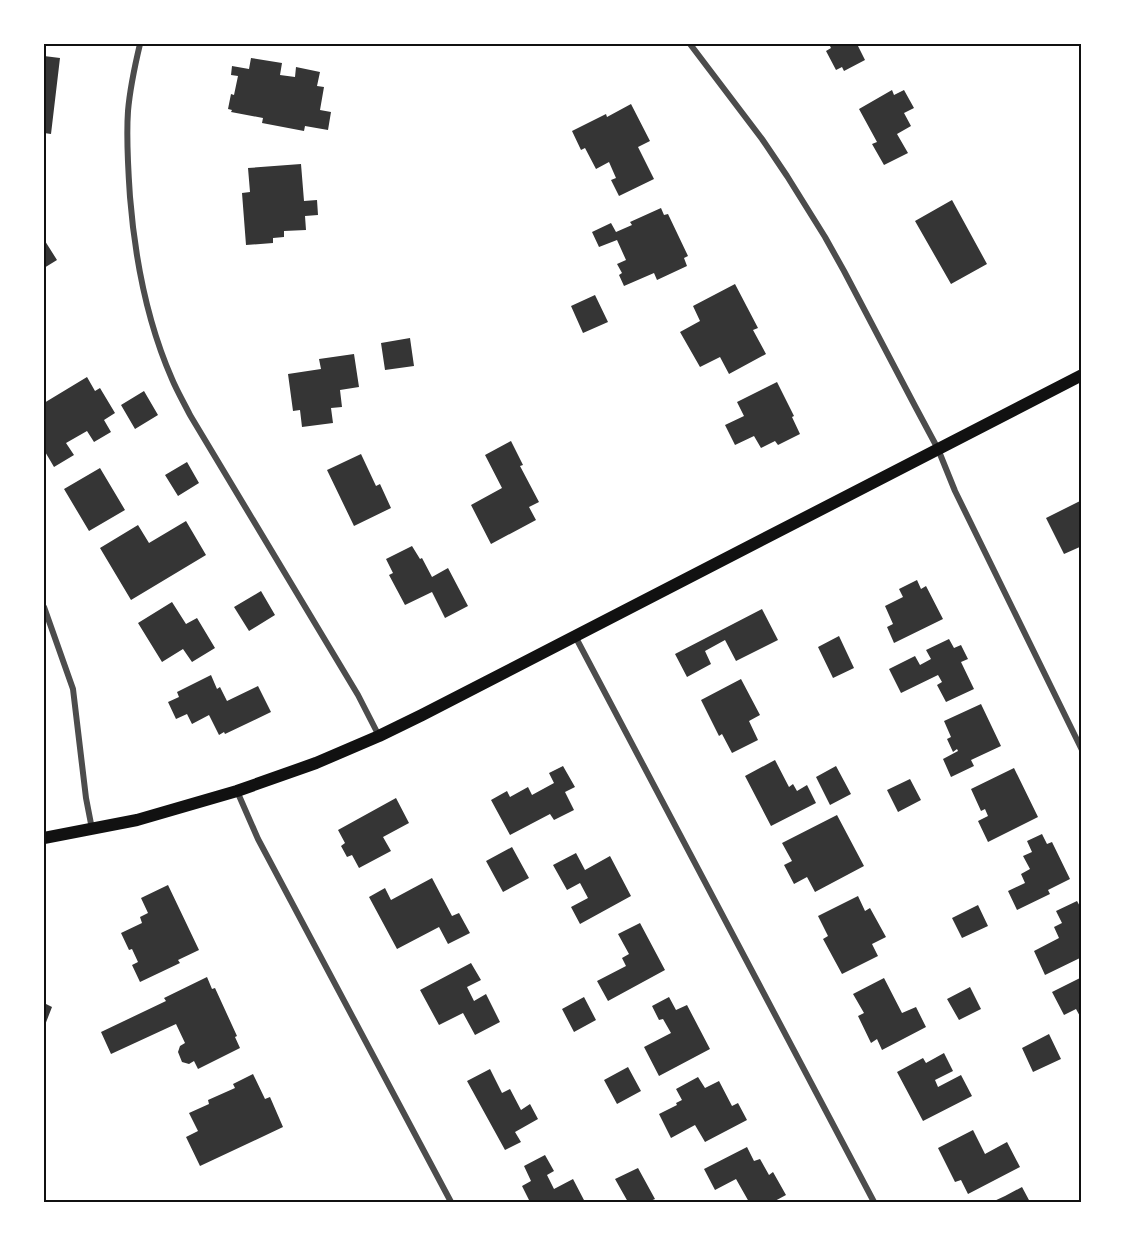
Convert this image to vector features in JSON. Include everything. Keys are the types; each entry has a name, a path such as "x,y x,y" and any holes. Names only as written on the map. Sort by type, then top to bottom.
{"main road":[{"path":"44,838 137,820 237,791 316,763 379,736 1082,375"}],"street":[{"path":"140,44 128,110 127,163 132,220 140,270 156,337 172,380 190,415 358,695 379,736"},
{"path":"690,44 756,131 815,220 844,271 938,449 955,492 1082,750"},
{"path":"44,607 73,689 92,830"},
{"path":"574,636 874,1203"},
{"path":"237,791 258,839 451,1203"}],"building":[{"path":"829,44 857,44 865,60 844,71 842,67 836,70 826,51 831,48"},
{"path":"44,56 60,58 51,134 44,133"},
{"path":"251,58 282,63 280,75 295,77 296,67 320,72 317,86 324,87 320,110 331,112 328,130 305,126 304,131 262,123 263,118 231,112 232,110 228,109 238,76 231,75 232,66 249,69"},
{"path":"892,90 894,95 904,90 914,108 904,113 911,126 897,134 908,153 884,165 872,144 877,142 859,109"},
{"path":"631,104 650,141 638,147 654,179 619,196 611,180 616,178 609,162 596,169 585,148 581,150 572,131 606,114 607,117"},
{"path":"301,164 304,201 317,200 318,215 305,216 306,230 284,231 284,237 273,238 273,243 246,245 242,193 250,192 248,168"},
{"path":"952,200 987,264 951,284 915,221"},
{"path":"661,208 664,215 668,214 688,256 684,258 687,266 657,280 654,273 624,286 619,275 622,273 617,264 626,260 617,240 599,247 592,232 611,223 616,232 632,225 630,222"},
{"path":"44,242 57,260 44,268"},
{"path":"735,284 758,328 753,330 766,354 729,374 720,357 700,367 680,332 700,321 693,306"},
{"path":"595,295 608,322 583,333 571,306"},
{"path":"410,338 414,366 385,370 381,343"},
{"path":"354,354 359,387 340,390 342,407 331,408 333,423 302,427 300,410 293,411 288,374 321,369 319,359"},
{"path":"87,377 95,391 100,388 115,413 104,420 111,432 94,442 87,431 66,443 74,455 54,467 44,450 44,403"},
{"path":"777,382 800,434 778,445 775,441 761,448 754,436 735,445 725,425 744,416 737,402"},
{"path":"144,391 158,415 135,429 121,405"},
{"path":"511,441 523,465 520,466 539,502 529,507 536,520 491,544 471,505 502,488 485,455"},
{"path":"361,454 376,486 380,484 391,508 354,526 327,470"},
{"path":"187,462 199,483 178,496 165,475"},
{"path":"100,468 125,510 89,531 64,489"},
{"path":"1082,500 1082,546 1064,554 1046,518"},
{"path":"186,521 206,555 131,600 100,548 138,525 149,543"},
{"path":"412,546 420,559 422,558 432,577 448,568 468,606 445,618 432,592 405,605 389,575 393,573 386,559"},
{"path":"917,580 921,589 926,586 943,619 894,643 887,627 893,624 885,606 903,597 899,589"},
{"path":"261,591 275,615 249,631 234,607"},
{"path":"172,602 186,624 197,618 215,648 192,662 183,649 162,662 138,623"},
{"path":"762,609 778,640 736,661 725,640 705,651 711,664 687,677 675,654"},
{"path":"839,636 854,668 833,678 818,647"},
{"path":"949,639 954,648 961,645 968,659 961,662 974,689 946,702 937,685 942,682 938,675 901,693 889,669 915,656 920,665 931,659 926,650"},
{"path":"211,675 217,689 220,687 227,701 258,686 271,712 219,735 209,715 192,724 187,714 176,719 168,702 179,697 177,692"},
{"path":"741,679 760,715 749,721 758,740 732,753 722,734 719,736 701,700"},
{"path":"981,704 1001,746 971,760 974,766 951,777 943,759 958,751 957,749 953,752 947,739 951,737 944,721"},
{"path":"775,760 789,787 793,784 797,791 807,785 816,803 771,826 745,776"},
{"path":"563,766 575,787 565,792 574,810 554,820 550,814 510,835 491,800 507,791 510,797 528,787 532,795 554,783 549,773"},
{"path":"836,766 851,794 830,805 816,777"},
{"path":"1014,768 1038,817 988,842 978,821 988,816 985,809 981,811 971,789"},
{"path":"910,779 921,800 898,812 887,790"},
{"path":"396,798 409,823 383,837 391,851 359,868 352,855 347,857 341,846 345,843 338,830"},
{"path":"837,815 864,866 815,892 807,877 794,884 784,865 792,861 782,843"},
{"path":"1042,834 1047,844 1052,842 1070,879 1048,890 1050,894 1017,910 1008,891 1025,883 1021,874 1030,869 1023,856 1032,852 1027,841"},
{"path":"512,847 529,878 503,892 486,861"},
{"path":"576,853 585,870 610,856 631,896 580,924 571,907 588,898 580,883 567,890 553,865"},
{"path":"432,878 452,916 459,913 470,933 448,944 439,927 397,949 369,897 385,888 391,900"},
{"path":"168,885 199,950 178,960 180,963 140,982 132,965 138,962 121,933 142,923 140,917 148,913 141,898"},
{"path":"858,896 865,911 870,908 886,937 872,944 878,956 842,974 823,939 828,936 818,916"},
{"path":"1077,901 1082,910 1082,957 1045,975 1034,951 1059,938 1054,927 1062,923 1056,911"},
{"path":"978,905 988,926 962,938 952,918"},
{"path":"640,923 665,970 608,1001 597,981 626,966 622,958 629,954 618,934"},
{"path":"471,963 481,980 467,987 474,1001 486,994 500,1022 475,1035 463,1013 439,1025 420,990"},
{"path":"207,977 212,989 215,988 237,1036 235,1037 240,1048 198,1069 194,1061 189,1064 182,1062 178,1052 180,1046 185,1043 176,1024 111,1054 101,1032 166,1001 164,998"},
{"path":"1082,977 1082,1020 1076,1009 1064,1015 1052,992"},
{"path":"884,978 902,1013 916,1007 926,1027 882,1050 877,1039 871,1043 858,1016 864,1013 853,994"},
{"path":"970,987 981,1009 959,1020 947,999"},
{"path":"584,997 596,1020 574,1032 562,1009"},
{"path":"669,997 676,1010 687,1005 710,1049 659,1076 644,1047 671,1033 663,1019 659,1020 652,1006"},
{"path":"44,1003 52,1007 45,1025 44,1024"},
{"path":"1049,1034 1061,1059 1033,1072 1022,1048"},
{"path":"944,1053 953,1071 935,1080 938,1087 961,1075 972,1096 923,1121 897,1072 923,1058 926,1063"},
{"path":"628,1067 641,1091 617,1104 604,1080"},
{"path":"490,1069 502,1093 510,1089 521,1110 530,1104 538,1119 515,1132 521,1142 505,1150 467,1081"},
{"path":"253,1074 265,1099 270,1097 283,1127 200,1166 186,1137 198,1131 189,1113 209,1104 208,1100 235,1088 233,1084"},
{"path":"698,1077 705,1088 719,1081 732,1106 738,1103 747,1120 705,1142 695,1125 671,1138 659,1114 682,1100 676,1089"},
{"path":"973,1130 985,1154 1007,1142 1020,1167 968,1194 961,1180 955,1182 938,1148"},
{"path":"747,1147 754,1161 760,1159 769,1175 773,1172 786,1195 773,1202 749,1202 736,1179 715,1190 704,1169"},
{"path":"545,1155 554,1171 547,1175 554,1189 573,1179 585,1202 530,1202 522,1186 531,1181 524,1166"},
{"path":"638,1168 655,1199 648,1202 628,1202 615,1179"},
{"path":"1022,1187 1030,1202 992,1202 1005,1196"}]}
